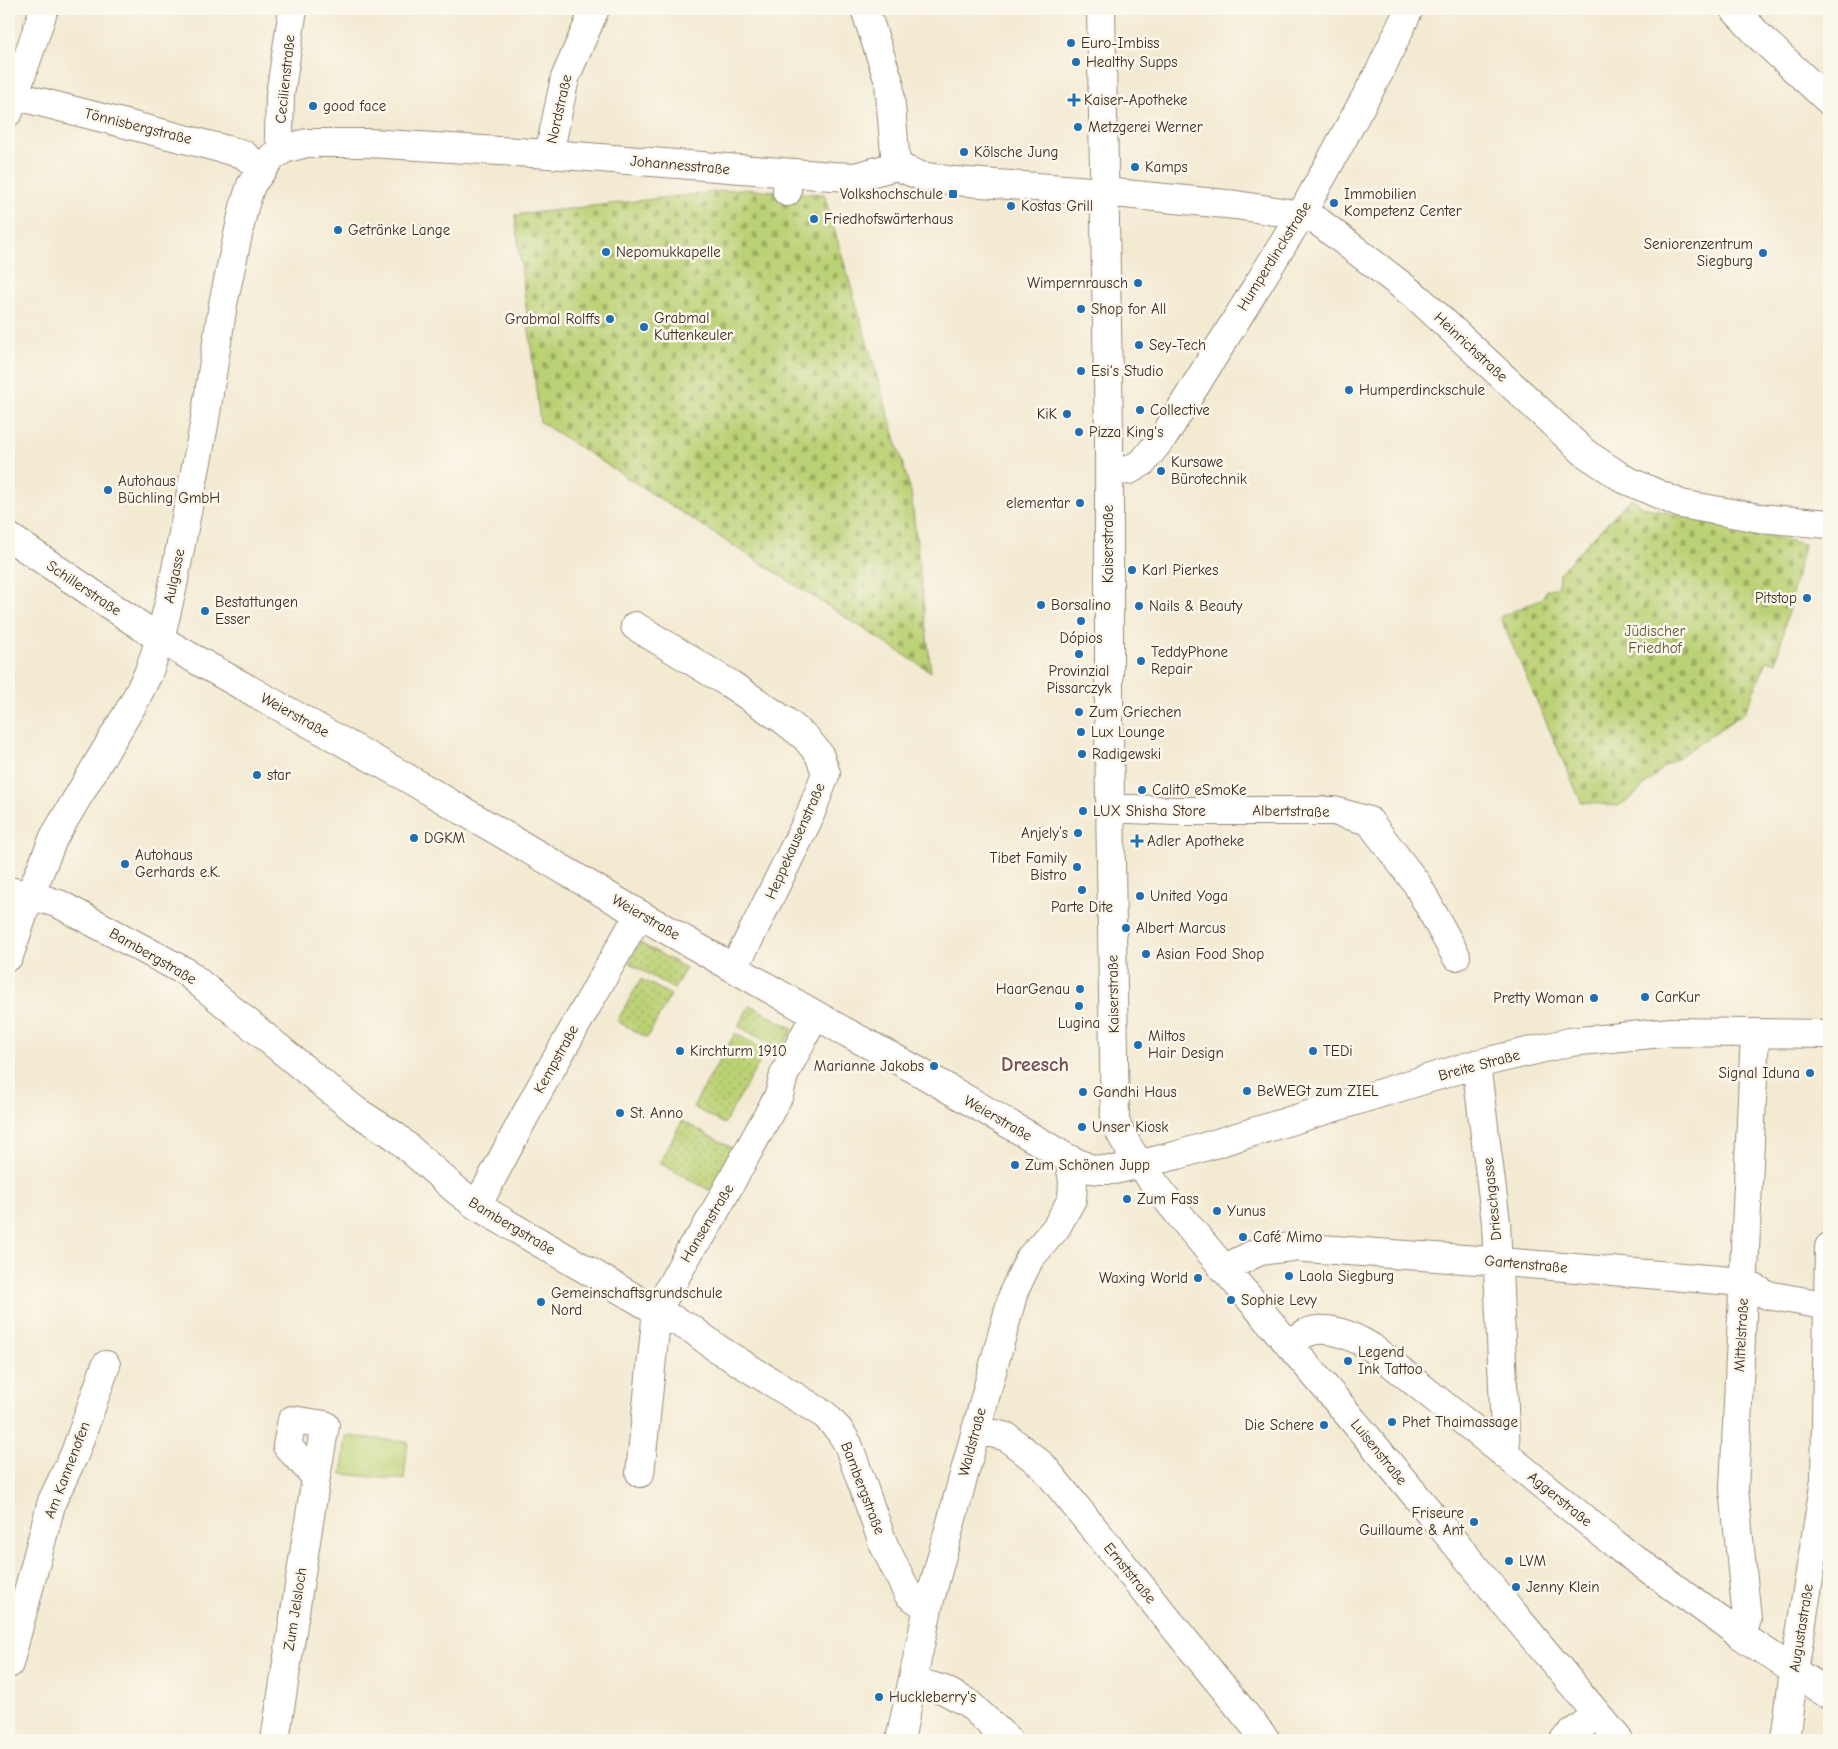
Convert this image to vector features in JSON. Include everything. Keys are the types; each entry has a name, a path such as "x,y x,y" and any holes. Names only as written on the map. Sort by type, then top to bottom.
{"street":[{"path":"11,100 44,9"},
{"name":"Cecilienstraße","path":"284,149 279,135 280,95 293,9"},
{"name":"Nordstraße","path":"549,154 565,78 594,9"},
{"path":"865,9 889,82 896,166 921,176 955,181 1104,192"},
{"name":"Kaiserstraße","path":"1101,9 1109,472 1110,808 1115,1121 1120,1133 1140,1163"},
{"name":"Humperdinckstraße","path":"1109,472 1129,470 1143,462 1166,433 1301,215 1380,71 1409,9"},
{"path":"1734,9 1761,38 1829,101"},
{"name":"Tönnisbergstraße","path":"11,100 243,154 261,169"},
{"name":"Johannesstraße","path":"261,169 271,158 284,149 307,143 369,143 549,154 787,183 855,177 896,166"},
{"name":"Aulgasse","path":"9,956 19,893 133,704 148,674 160,639 172,590 204,425 223,304 242,215 251,185 261,169"},
{"name":"Heinrichstraße","path":"1104,192 1236,205 1301,215 1319,222 1418,298 1585,453 1624,479 1681,504 1759,518 1829,524"},
{"name":"Schillerstraße","path":"9,537 160,639"},
{"name":"Heppekausenstraße","path":"635,626 730,684 785,721 805,737 819,754 826,773 808,820 747,944 733,968"},
{"name":"Weierstraße","path":"160,639 402,775 639,914 918,1071 1069,1159 1091,1169 1104,1170 1114,1170 1140,1163"},
{"name":"Albertstraße","path":"1110,808 1175,811 1334,811 1369,821 1417,884 1456,956"},
{"name":"Bambergstraße","path":"19,893 59,904 186,972 356,1111 395,1136 477,1206 656,1311 693,1330 718,1349 825,1415 839,1430 848,1444 883,1543 904,1587 908,1594 918,1601 929,1603"},
{"name":"Kempstraße","path":"477,1206 535,1096 639,914"},
{"name":"Hansenstraße","path":"640,1473 656,1311 693,1245 702,1235 779,1095 784,1075 816,1015"},
{"name":"Breite Straße","path":"1140,1163 1178,1156 1476,1064 1570,1042 1672,1032 1829,1034"},
{"name":"Mittelstraße","path":"1742,1636 1747,1619 1734,1489 1755,1033"},
{"name":"Drieschgasse","path":"1476,1064 1496,1222 1506,1455"},
{"name":"Waldstraße","path":"900,1740 929,1603 1014,1291 1030,1258 1056,1228 1072,1198 1073,1181 1069,1159"},
{"name":"Luisenstraße","path":"1140,1163 1223,1269 1347,1412 1619,1740"},
{"name":"Gartenstraße","path":"1223,1269 1260,1251 1291,1247 1743,1282 1767,1295 1828,1306"},
{"name":"Augustastraße","path":"1785,1740 1794,1671 1825,1480 1829,1247"},
{"name":"Aggerstraße","path":"1290,1345 1306,1333 1327,1329 1353,1337 1371,1347 1621,1549 1742,1636 1829,1694"},
{"name":"Am Kannenofen","path":"9,1664 52,1501 75,1453 106,1365"},
{"name":"Ernststraße","path":"976,1429 1007,1436 1043,1466 1266,1740"},
{"name":"Zum Jelsloch","path":"275,1740 316,1477"},
{"path":"913,1681 944,1690 968,1703 1008,1740"},
{"path":"1564,1740 1597,1714"}],"green space":[{"path":"740,189 824,194 911,492 931,672 540,422 515,215"},
{"name":"Jüdischer Friedhof","path":"1631,498 1643,507 1804,544 1776,662 1767,661 1745,712 1664,767 1630,799 1618,806 1581,802 1500,617 1543,598 1546,590 1558,587 1559,573"},
{"path":"640,943 686,968 674,989 629,963"},
{"path":"641,979 671,995 647,1038 617,1021"},
{"path":"750,1005 793,1029 781,1050 738,1026"},
{"path":"735,1033 766,1051 724,1124 693,1107"},
{"path":"682,1121 734,1149 711,1191 659,1163"},
{"path":"346,1436 408,1442 404,1480 342,1474"}],"place":[{"name":"Euro-Imbiss","path":"1071,43"},
{"name":"Healthy Supps","path":"1076,62"},
{"name":"Kaiser-Apotheke","path":"1074,100"},
{"name":"good face","path":"313,106"},
{"name":"Metzgerei Werner","path":"1078,127"},
{"name":"Kölsche Jung","path":"964,152"},
{"name":"Kamps","path":"1135,167"},
{"name":"Volkshochschule","path":"953,194"},
{"name":"Immobilien Kompetenz Center","path":"1334,203"},
{"name":"Kostas Grill","path":"1011,206"},
{"name":"Friedhofswärterhaus","path":"814,219"},
{"name":"Getränke Lange","path":"338,230"},
{"name":"Nepomukkapelle","path":"606,252"},
{"name":"Seniorenzentrum Siegburg","path":"1763,253"},
{"name":"Wimpernrausch","path":"1138,283"},
{"name":"Shop for All","path":"1081,309"},
{"name":"Grabmal Rolffs","path":"610,319"},
{"name":"Grabmal Kuttenkeuler","path":"644,327"},
{"name":"Sey-Tech","path":"1139,345"},
{"name":"Esi's Studio","path":"1081,371"},
{"name":"Humperdinckschule","path":"1349,390"},
{"name":"Collective","path":"1140,410"},
{"name":"KiK","path":"1067,414"},
{"name":"Pizza King's","path":"1079,432"},
{"name":"Kursawe Bürotechnik","path":"1161,471"},
{"name":"Autohaus Büchling GmbH","path":"108,490"},
{"name":"elementar","path":"1080,503"},
{"name":"Karl Pierkes","path":"1132,570"},
{"name":"Pitstop","path":"1807,598"},
{"name":"Borsalino","path":"1041,605"},
{"name":"Nails & Beauty","path":"1139,606"},
{"name":"Bestattungen Esser","path":"205,611"},
{"name":"Dópios","path":"1081,621"},
{"name":"Provinzial Pissarczyk","path":"1079,654"},
{"name":"TeddyPhone Repair","path":"1141,661"},
{"name":"Zum Griechen","path":"1079,712"},
{"name":"Lux Lounge","path":"1081,732"},
{"name":"Radigewski","path":"1082,754"},
{"name":"star","path":"257,775"},
{"name":"CalitO eSmoKe","path":"1142,790"},
{"name":"LUX Shisha Store","path":"1083,811"},
{"name":"Anjely‘s","path":"1078,833"},
{"name":"DGKM","path":"414,838"},
{"name":"Adler Apotheke","path":"1137,841"},
{"name":"Autohaus Gerhards e.K.","path":"125,864"},
{"name":"Tibet Family Bistro","path":"1077,867"},
{"name":"Parte Dite","path":"1082,890"},
{"name":"United Yoga","path":"1140,896"},
{"name":"Albert Marcus","path":"1126,928"},
{"name":"Asian Food Shop","path":"1146,954"},
{"name":"HaarGenau","path":"1080,989"},
{"name":"CarKur","path":"1645,997"},
{"name":"Pretty Woman","path":"1594,998"},
{"name":"Lugina","path":"1079,1006"},
{"name":"Miltos Hair Design","path":"1138,1045"},
{"name":"Kirchturm 1910","path":"680,1051"},
{"name":"TEDi","path":"1313,1051"},
{"name":"Marianne Jakobs","path":"934,1066"},
{"name":"Signal Iduna","path":"1810,1073"},
{"name":"BeWEGt zum ZIEL","path":"1247,1091"},
{"name":"Gandhi Haus","path":"1083,1092"},
{"name":"St. Anno","path":"620,1113"},
{"name":"Unser Kiosk","path":"1082,1127"},
{"name":"Zum Schönen Jupp","path":"1015,1165"},
{"name":"Zum Fass","path":"1127,1199"},
{"name":"Yunus","path":"1217,1211"},
{"name":"Café Mimo","path":"1243,1237"},
{"name":"Laola Siegburg","path":"1289,1276"},
{"name":"Waxing World","path":"1198,1278"},
{"name":"Sophie Levy","path":"1231,1300"},
{"name":"Gemeinschaftsgrundschule Nord","path":"541,1302"},
{"name":"Legend Ink Tattoo","path":"1348,1361"},
{"name":"Phet Thaimassage","path":"1392,1422"},
{"name":"Die Schere","path":"1324,1425"},
{"name":"Friseure Guillaume & Ant","path":"1474,1522"},
{"name":"LVM","path":"1509,1561"},
{"name":"Jenny Klein","path":"1516,1587"},
{"name":"Huckleberry's","path":"879,1697"}],"district":[{"name":"Dreesch","path":"1035,1064"}]}
